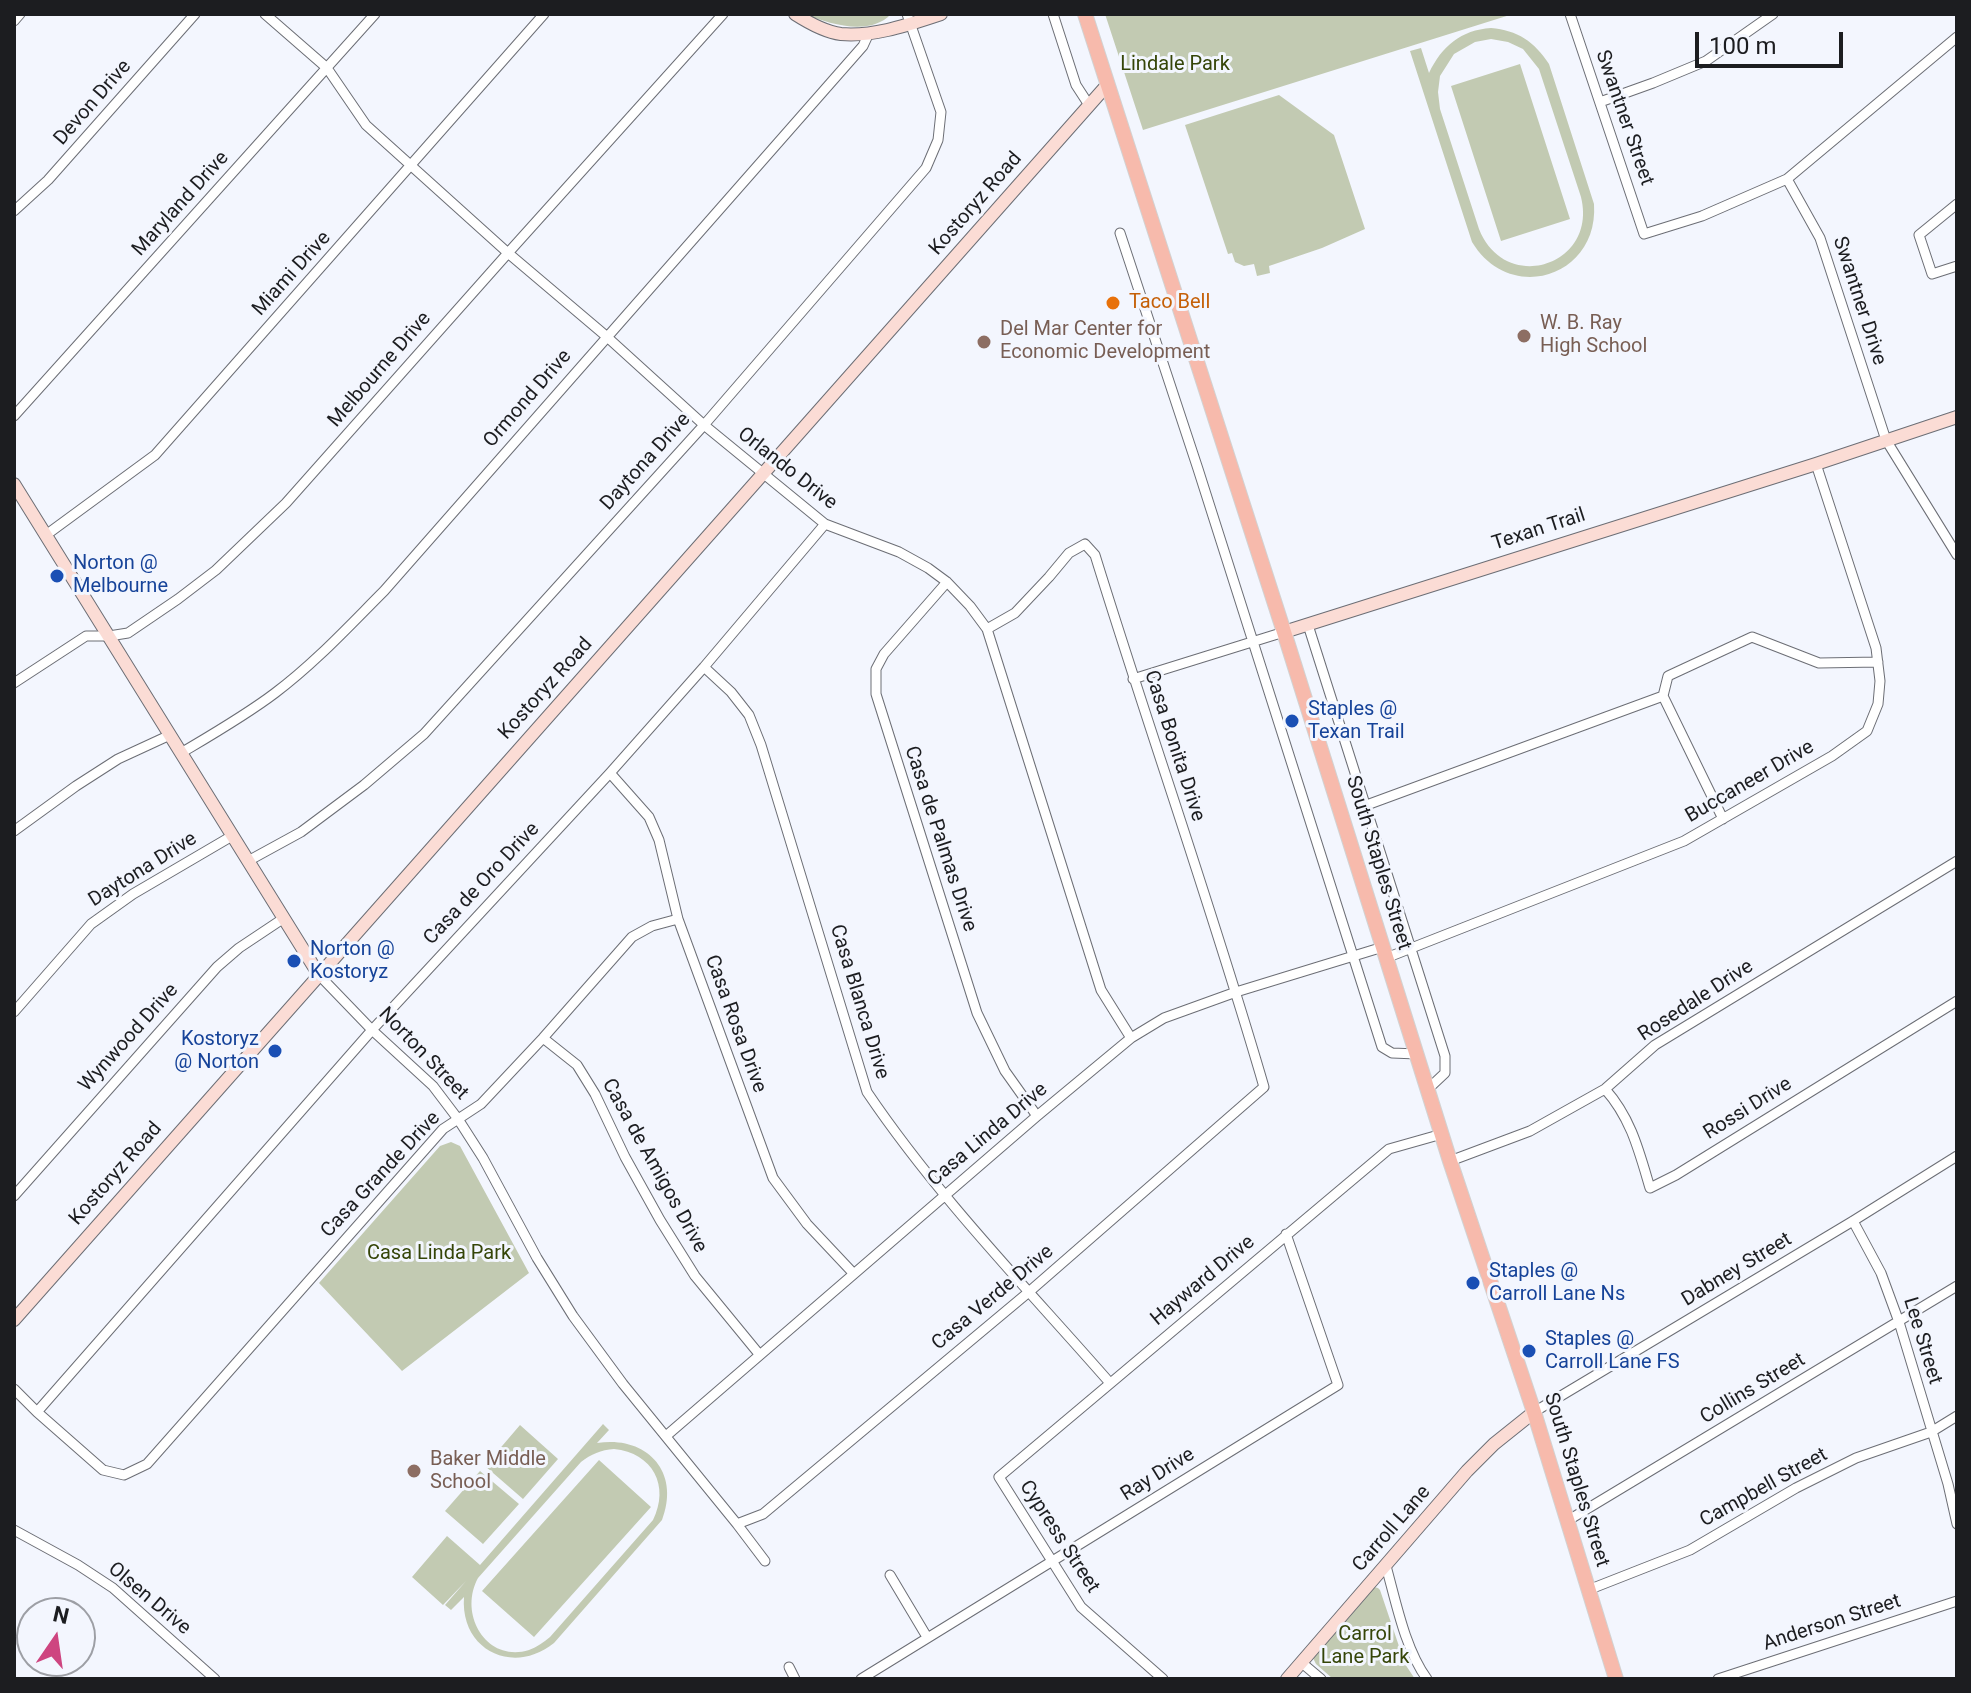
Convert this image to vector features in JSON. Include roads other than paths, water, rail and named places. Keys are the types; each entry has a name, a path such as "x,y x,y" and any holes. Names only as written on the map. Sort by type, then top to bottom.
{"main road":[{"name":"South Staples Street","path":"1085,14 1450,1161 1534,1412 1616,1679"}],"street":[{"path":"14,21 20,14"},
{"name":"Devon Drive","path":"14,211 48,180 195,14"},
{"name":"Orlando Drive","path":"265,14 327,68 366,125 410,167 704,425 825,524 899,552 928,568 970,606 987,629 1101,990 1131,1038"},
{"name":"Maryland Drive","path":"14,416 375,14"},
{"name":"Miami Drive","path":"46,535 155,455 544,14"},
{"name":"Melbourne Drive","path":"14,683 86,636 128,633 216,570 286,503 723,14"},
{"path":"795,14 811,24 839,34 869,33 908,19 941,14"},
{"path":"1053,14 1076,85 1089,105"},
{"name":"Swantner Street","path":"1570,14 1644,234 1702,216 1787,179"},
{"path":"1600,102 1706,61 1773,14"},
{"name":"Daytona Drive","path":"248,861 301,832 364,785 424,734 704,425 926,168 938,140 941,112 908,19"},
{"name":"Ormond Drive","path":"181,753 276,692 334,642 394,580 863,46 869,33"},
{"path":"1787,179 1957,37"},
{"name":"Kostoryz Road","path":"14,1320 1108,84"},
{"name":"Swantner Drive","path":"1787,179 1820,238 1886,440 1957,555"},
{"path":"1957,204 1919,235 1932,274 1957,266"},
{"path":"1120,233 1382,1047 1392,1053 1417,1054"},
{"name":"Texan Trail","path":"1133,679 1957,417"},
{"name":"Buccaneer Drive","path":"1385,952 1410,949 1684,841 1832,756 1867,731 1878,704 1880,681 1876,648 1816,464"},
{"name":"Norton Street","path":"14,484 319,975 372,1030 433,1086 483,1158 537,1258 573,1316 623,1384 765,1561"},
{"name":"Casa de Oro Drive","path":"37,1412 372,1030 610,773 825,524"},
{"name":"Casa Bonita Drive","path":"987,629 1015,613 1069,553 1085,544 1095,555 1264,1087"},
{"name":"Casa de Palmas Drive","path":"947,582 884,654 876,669 876,694 977,1013 1005,1071 1037,1116"},
{"path":"1308,625 1445,1056 1445,1073 1428,1089"},
{"path":"1723,819 1663,696 1668,676 1752,637 1819,663 1878,662"},
{"name":"Casa Blanca Drive","path":"704,667 731,692 749,715 761,745 867,1092 897,1137 945,1195 1110,1383"},
{"path":"1364,806 1663,696"},
{"path":"14,831 108,766 170,735"},
{"name":"Casa Rosa Drive","path":"610,773 649,817 659,840 678,919 773,1178 807,1224 854,1274"},
{"name":"Daytona Drive","path":"14,1012 91,924 133,894 232,836"},
{"name":"Rosedale Drive","path":"1450,1161 1530,1131 1605,1089 1655,1045 1957,861"},
{"name":"Wynwood Drive","path":"14,1196 217,967 284,918"},
{"name":"Casa Grande Drive","path":"37,1412 103,1470 124,1475 147,1464 443,1129 481,1104 632,937 652,926 678,919"},
{"name":"Casa Linda Drive","path":"666,1436 1131,1038 1164,1018 1236,992 1353,956 1385,952"},
{"name":"Rossi Drive","path":"1605,1089 1620,1106 1631,1130 1650,1188 1676,1175 1957,1001"},
{"name":"Casa de Amigos Drive","path":"543,1038 577,1065 660,1220 695,1276 759,1354"},
{"name":"Casa Verde Drive","path":"737,1524 763,1514 1030,1291 1264,1087"},
{"name":"Hayward Drive","path":"999,1477 1389,1149 1442,1134"},
{"name":"Dabney Street","path":"1534,1412 1957,1156"},
{"name":"Lee Street","path":"1853,1221 1881,1273 1899,1322 1957,1524"},
{"name":"Ray Drive","path":"861,1679 1338,1385 1286,1234"},
{"name":"Collins Street","path":"1567,1521 1957,1286"},
{"path":"14,1389 37,1412"},
{"name":"Carroll Lane","path":"1287,1679 1467,1471 1494,1444 1534,1412"},
{"name":"Campbell Street","path":"1588,1590 1690,1550 1796,1488 1856,1458 1931,1432 1957,1416"},
{"name":"Cypress Street","path":"999,1477 1081,1607 1163,1679"},
{"name":"Olsen Drive","path":"14,1530 113,1588 215,1679"},
{"path":"1386,1566 1406,1635 1427,1679"},
{"path":"890,1575 927,1637"},
{"name":"Anderson Street","path":"1718,1679 1957,1601"},
{"path":"1302,1663 1321,1679"},
{"path":"789,1667 795,1679"}],"place":[{"name":"Taco Bell","path":"1113,303"},
{"name":"W. B. Ray High School","path":"1524,336"},
{"name":"Del Mar Center for Economic Development","path":"984,342"},
{"name":"Norton @ Melbourne","path":"57,576"},
{"name":"Staples @ Texan Trail","path":"1292,721"},
{"name":"Norton @ Kostoryz","path":"294,961"},
{"name":"Kostoryz @ Norton","path":"275,1051"},
{"name":"Staples @ Carroll Lane Ns","path":"1473,1283"},
{"name":"Staples @ Carroll Lane FS","path":"1529,1351"},
{"name":"Baker Middle School","path":"414,1471"}],"park label":[{"name":"Lindale Park","path":"1175,65"},
{"name":"Casa Linda Park","path":"439,1254"},
{"name":"Carrol Lane Park","path":"1365,1646"}]}
